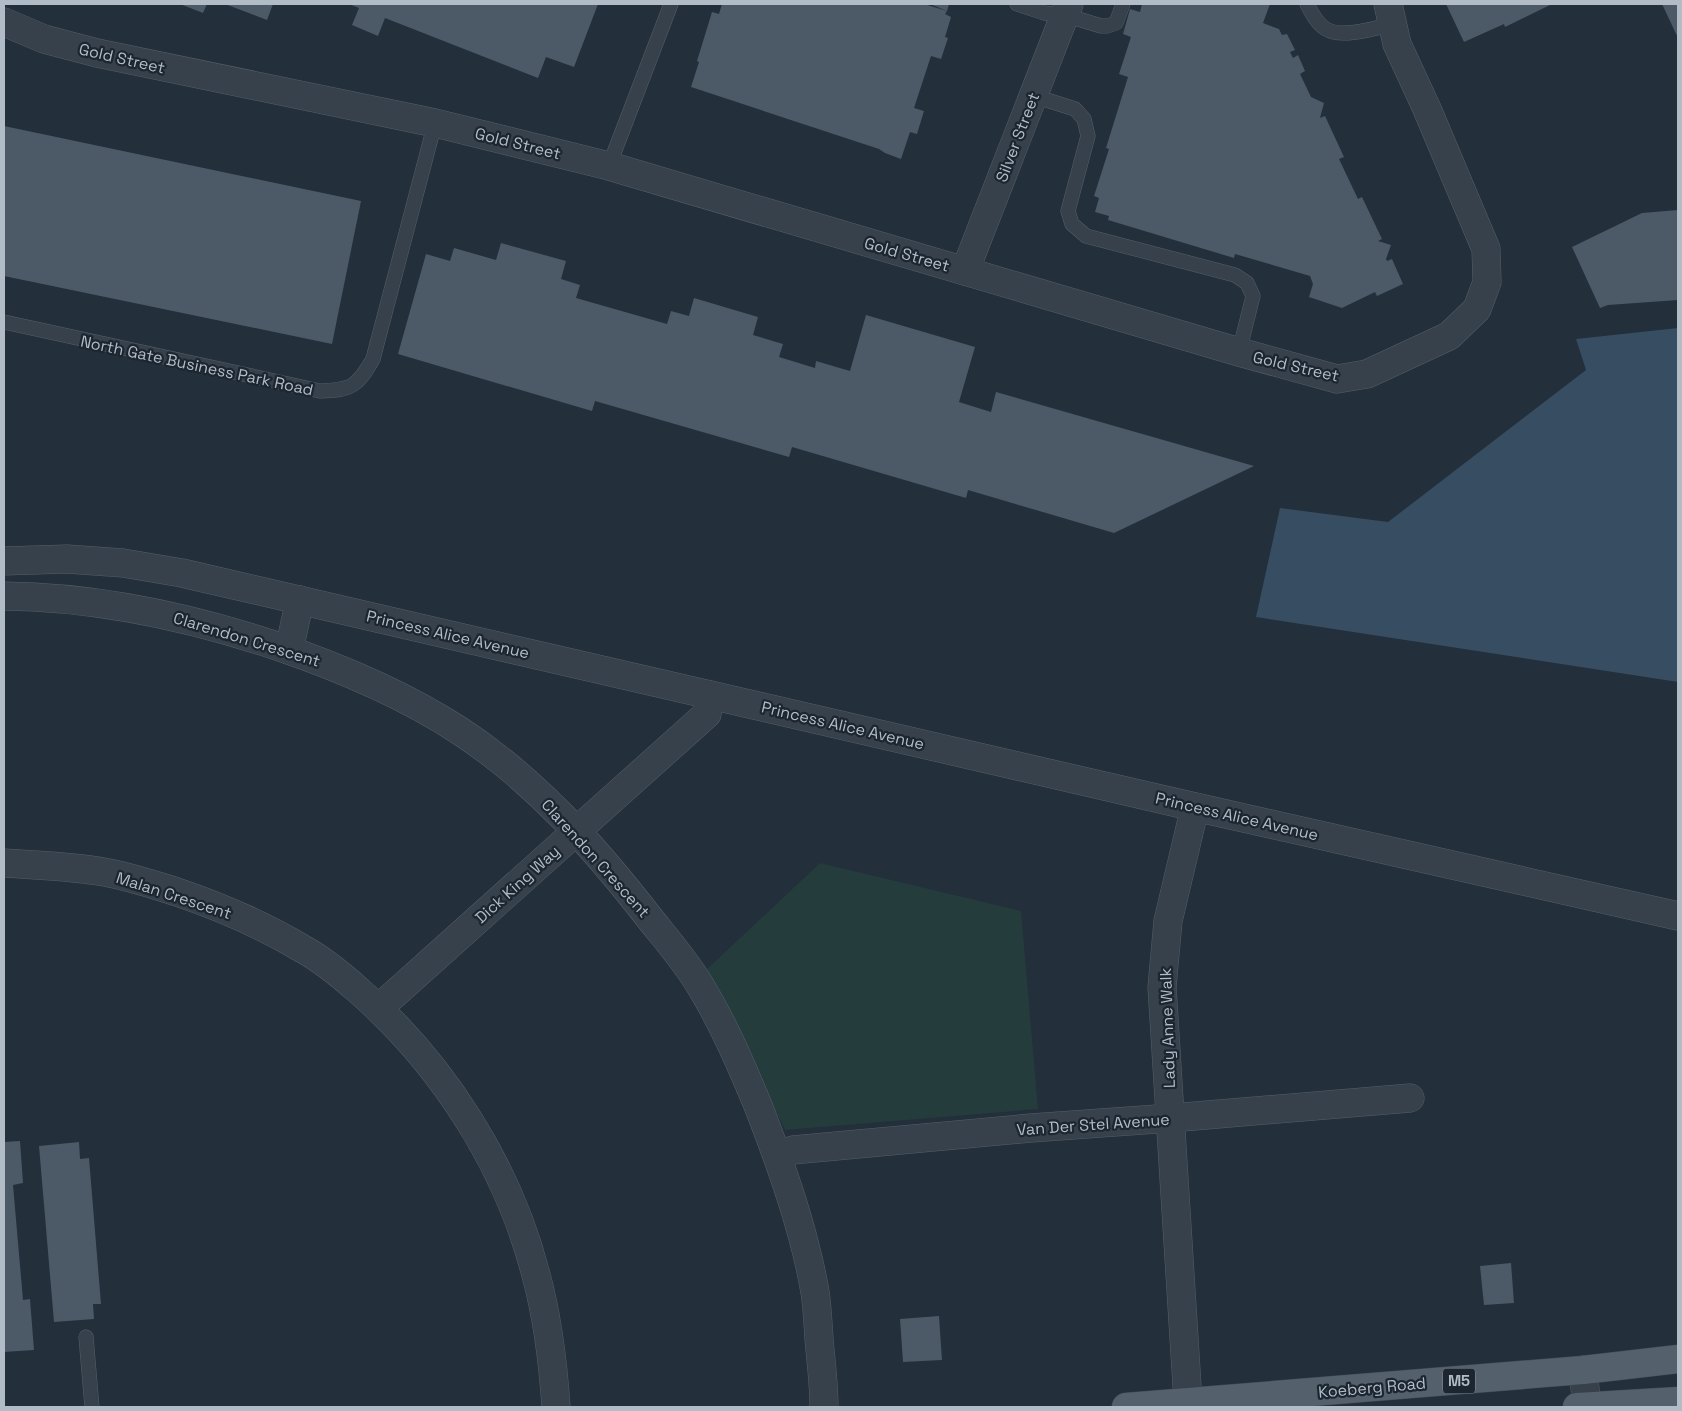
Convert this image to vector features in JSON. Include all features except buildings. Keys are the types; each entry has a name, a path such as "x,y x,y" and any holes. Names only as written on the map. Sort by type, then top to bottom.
{"main road":[{"name":"Koeberg Road","path":"1126,1407 1188,1402 1335,1399 1678,1359"},
{"path":"1583,1407 1678,1401"}],"street":[{"name":"Silver Street","path":"965,271 1067,9"},
{"name":"Gold Street","path":"4,22 44,39 97,54 436,123 609,166 1239,352 1337,378 1367,374 1449,336 1477,309 1487,282 1486,249 1427,109 1396,44 1391,14"},
{"name":"Princess Alice Avenue","path":"4,561 66,559 123,563 182,573 1195,807 1678,916"},
{"name":"Clarendon Crescent","path":"4,596 72,599 160,612 227,629 359,676 411,701 461,732 523,779 576,831 619,879 700,986 743,1069 777,1155 797,1215 815,1293 824,1407"},
{"path":"289,650 300,600"},
{"name":"Dick King Way","path":"379,1008 707,714 710,695"},
{"name":"Lady Anne Walk","path":"1188,1402 1162,987 1168,921 1195,807"},
{"name":"Malan Crescent","path":"4,863 52,865 100,871 154,884 216,905 304,949 341,975 379,1008 410,1040 443,1082 468,1119 490,1157 510,1198 536,1274 544,1310 551,1348 556,1407"},
{"name":"Van Der Stel Avenue","path":"777,1155 793,1150 991,1132 1410,1098"},
{"path":"1583,1407 1584,1370"}],"lane":[{"path":"609,166 671,4"},
{"path":"1018,4 1044,13 1067,9 1106,26 1116,23 1123,4"},
{"path":"1307,4 1313,16 1325,29 1341,34 1391,14"},
{"path":"1034,96 1075,109 1084,119 1088,136 1068,211 1072,224 1086,236 1235,274 1247,283 1253,296 1239,352"},
{"name":"North Gate Business Park Road","path":"4,322 320,392 342,390 362,379 373,359 436,123"},
{"path":"86,1337 92,1407"}],"green space":[{"path":"820,863 1021,911 1038,1109 785,1130 707,969"}],"water":[{"path":"1678,328 1678,682 1256,617 1280,508 1388,522 1586,370 1576,339"}]}
